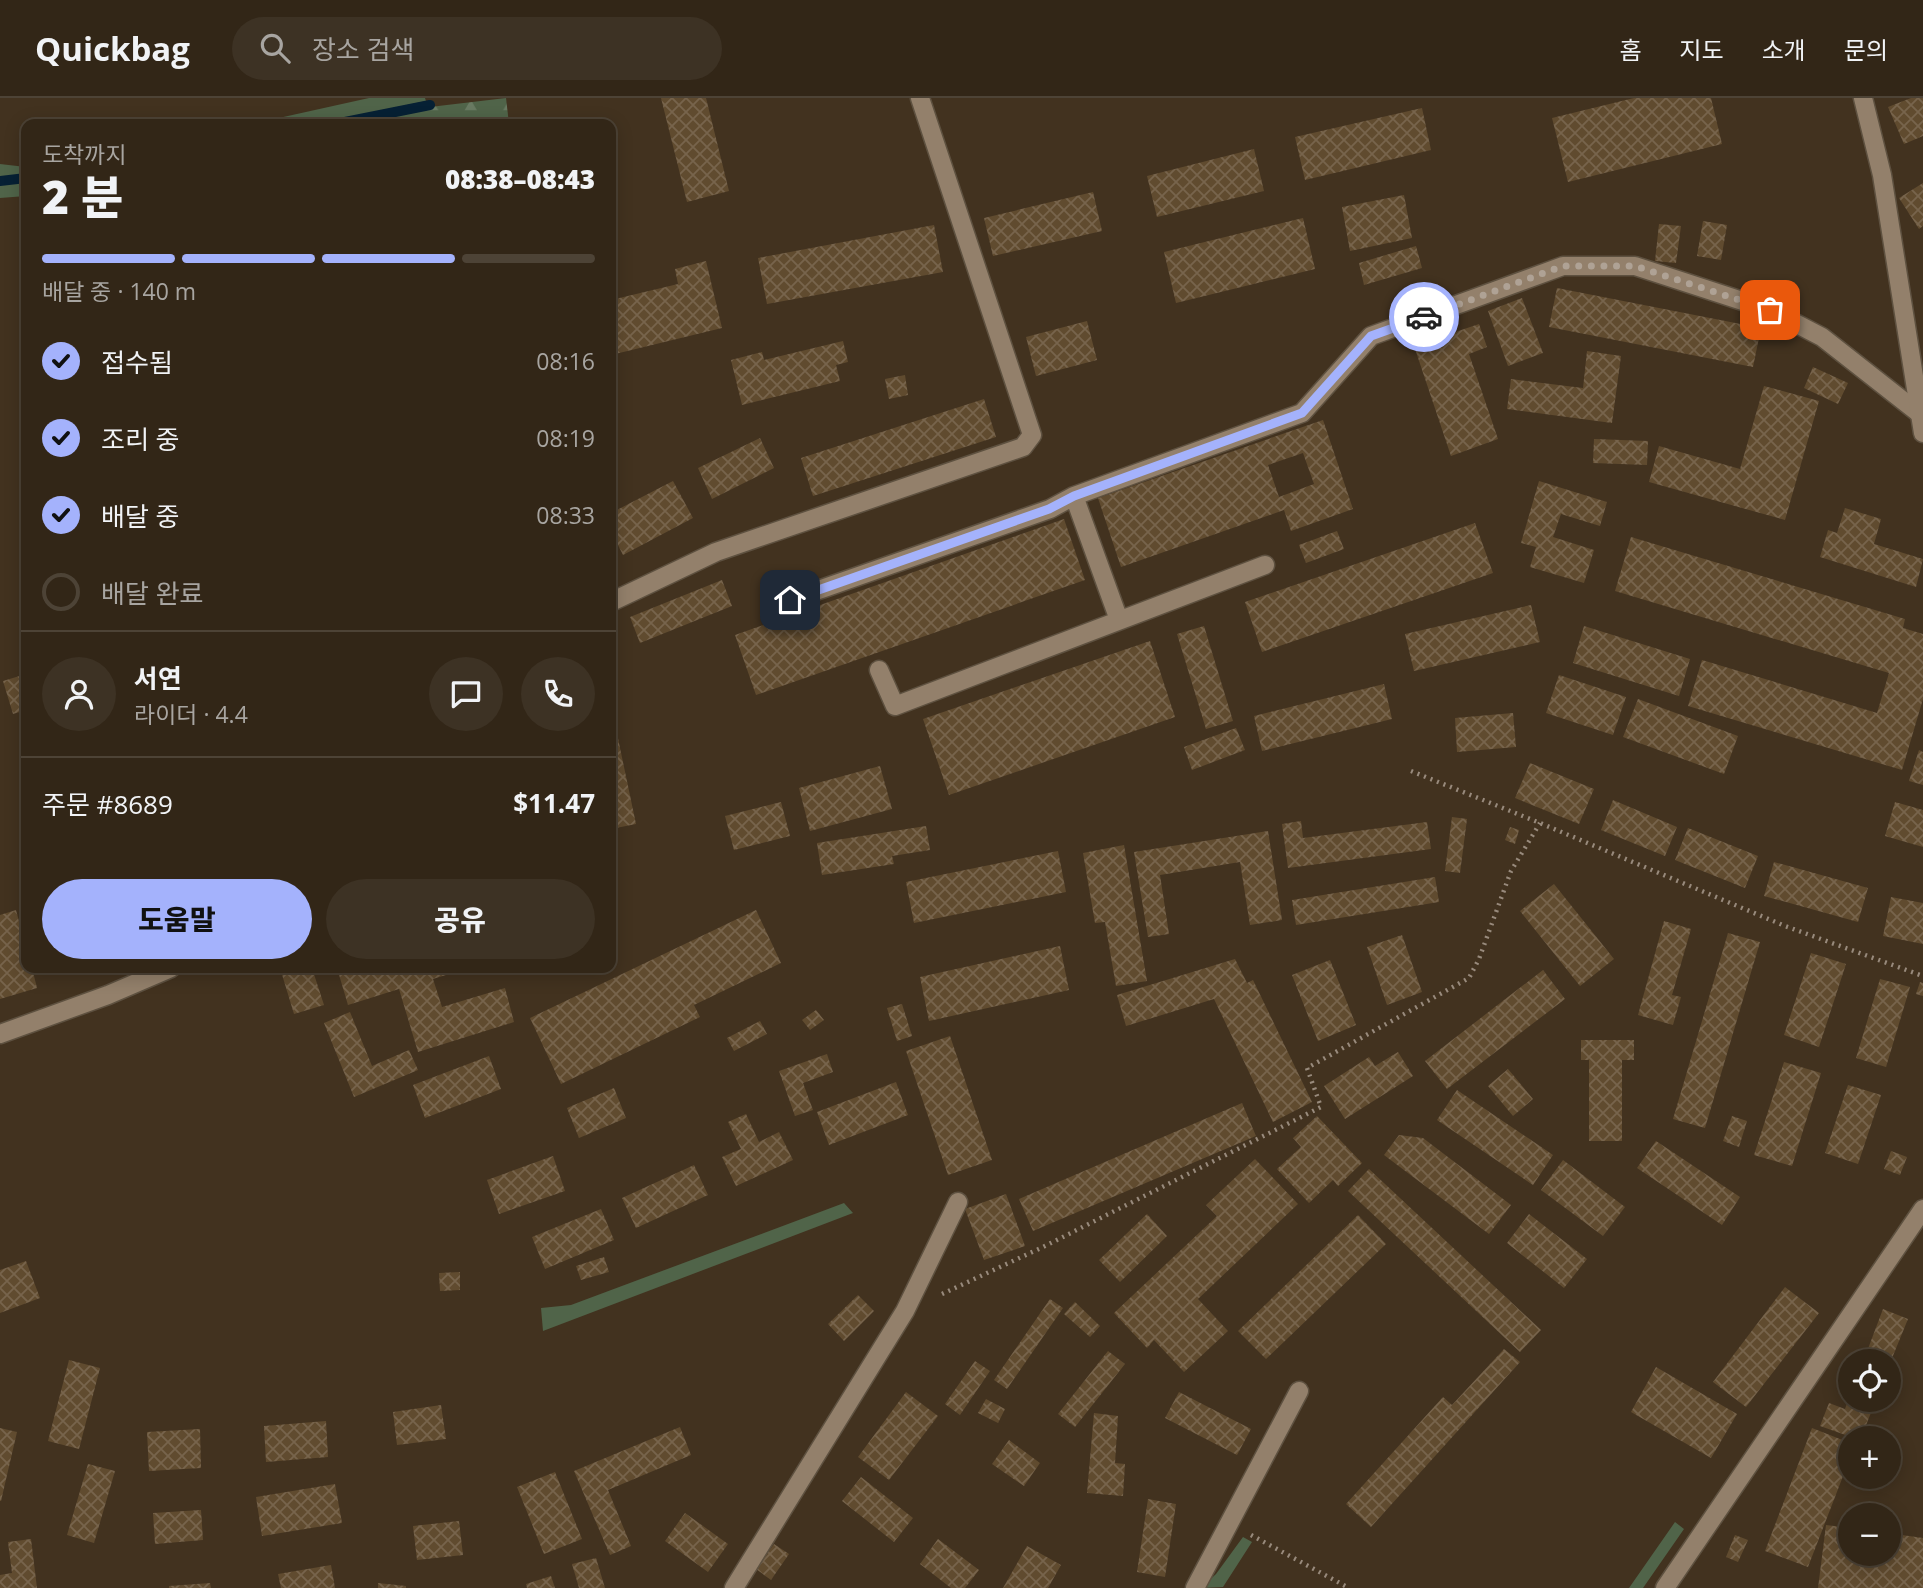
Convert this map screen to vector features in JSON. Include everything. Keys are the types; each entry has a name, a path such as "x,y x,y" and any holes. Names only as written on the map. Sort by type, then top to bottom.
{"street":[{"path":"616,600 716,552 1023,447 1032,435 920,98"},
{"path":"1863,98 1882,175 1923,433"},
{"path":"790,600 1049,509 1074,496 1302,413 1371,336 1563,266 1635,266 1770,310 1822,337 1920,414"},
{"path":"1074,496 1119,620"},
{"path":"879,670 895,706 1265,565"},
{"path":"0,1034 108,995 159,973"},
{"path":"734,1588 905,1311 958,1202"},
{"path":"1665,1588 1923,1209"},
{"path":"1195,1588 1299,1391"}],"path":[{"path":"1411,771 1785,926 1923,976"},
{"path":"905,1311 1043,1247 1321,1107 1307,1068 1469,978 1479,959 1511,871 1540,823"},
{"path":"1229,1523 1349,1588"}],"green space":[{"path":"369,98 425,98 426,101 341,119 274,119"},
{"path":"506,98 508,119 371,119 430,107"},
{"path":"0,164 21,166 21,176 0,178"},
{"path":"21,181 21,196 0,198 0,183"},
{"path":"844,1203 853,1213 543,1331 541,1308 571,1305"},
{"path":"1675,1522 1684,1529 1643,1588 1629,1588"},
{"path":"1243,1537 1252,1542 1223,1587 1201,1588 1216,1574"}],"building":[{"path":"661,98 706,98 729,191 687,202"},
{"path":"1634,98 1711,98 1722,144 1568,182 1552,118"},
{"path":"1911,98 1923,98 1923,136 1904,144 1888,107"},
{"path":"1422,108 1431,150 1305,180 1295,137"},
{"path":"1254,149 1264,191 1157,217 1147,176"},
{"path":"1923,183 1923,226 1919,229 1899,198"},
{"path":"1093,192 1102,231 993,256 984,218"},
{"path":"1404,195 1412,238 1350,251 1342,207"},
{"path":"1303,218 1315,269 1176,303 1164,252"},
{"path":"1703,221 1727,225 1721,260 1697,256"},
{"path":"1659,224 1681,226 1676,263 1655,261"},
{"path":"934,225 943,272 767,304 758,258"},
{"path":"1416,246 1422,268 1364,285 1359,263"},
{"path":"706,261 722,328 616,354 616,299 678,284 675,269"},
{"path":"1557,288 1761,328 1753,367 1549,327"},
{"path":"1522,298 1543,353 1508,366 1488,311"},
{"path":"1087,321 1097,360 1036,376 1026,337"},
{"path":"1479,324 1487,347 1469,354 1498,439 1451,456 1414,346"},
{"path":"843,341 848,362 836,365 840,381 742,405 731,360 762,352 764,360"},
{"path":"1587,351 1621,356 1612,423 1507,409 1511,379 1583,388"},
{"path":"1813,367 1848,383 1838,404 1804,388"},
{"path":"905,375 908,395 889,399 885,379"},
{"path":"1764,386 1819,401 1785,520 1649,482 1659,446 1740,469"},
{"path":"984,399 996,437 813,496 801,458"},
{"path":"1323,420 1353,509 1291,531 1284,510 1121,567 1098,498","holes":["1303,453 1314,484 1279,497 1268,465"]},
{"path":"760,438 774,468 712,499 698,468"},
{"path":"1594,439 1648,441 1647,465 1593,463"},
{"path":"673,481 693,518 623,555 616,541 616,510"},
{"path":"1539,481 1607,502 1600,526 1561,514 1553,537 1594,550 1584,583 1530,567 1536,547 1521,543"},
{"path":"1845,508 1881,519 1874,544 1923,559 1916,587 1820,557 1828,530 1837,533"},
{"path":"1064,519 1085,580 756,695 735,635"},
{"path":"1475,523 1493,573 1262,652 1245,602"},
{"path":"1337,531 1344,549 1306,563 1299,545"},
{"path":"1631,537 1905,619 1903,628 1923,634 1923,699 1902,770 1688,706 1702,660 1877,713 1889,673 1615,591"},
{"path":"722,580 732,606 640,643 630,617"},
{"path":"1531,605 1540,642 1414,671 1405,634"},
{"path":"1204,626 1233,721 1206,729 1177,634"},
{"path":"1584,626 1690,659 1679,696 1573,663"},
{"path":"1150,641 1175,717 949,795 923,719"},
{"path":"1559,675 1626,697 1613,735 1546,713"},
{"path":"21,676 21,712 13,714 3,681"},
{"path":"1384,684 1392,719 1262,751 1254,716"},
{"path":"1638,699 1738,736 1724,774 1623,737"},
{"path":"1513,713 1516,747 1457,752 1455,718"},
{"path":"1236,728 1245,750 1192,770 1184,747"},
{"path":"616,729 636,824 616,828"},
{"path":"1919,750 1923,752 1923,785 1909,781"},
{"path":"1530,763 1594,789 1579,824 1515,798"},
{"path":"880,766 892,809 810,831 799,788"},
{"path":"1613,800 1677,827 1665,856 1601,830"},
{"path":"781,802 790,836 734,850 725,816"},
{"path":"1895,802 1923,810 1923,847 1885,836"},
{"path":"1452,817 1467,819 1460,873 1445,871"},
{"path":"1301,821 1303,838 1427,822 1431,849 1288,868 1282,824"},
{"path":"926,826 930,850 892,856 894,864 822,875 817,843"},
{"path":"1510,827 1519,830 1515,844 1505,840"},
{"path":"1688,828 1758,856 1745,888 1675,860"},
{"path":"1268,831 1282,920 1250,925 1240,862 1160,875 1169,934 1148,937 1134,852"},
{"path":"1124,845 1147,981 1116,986 1105,922 1095,923 1083,853"},
{"path":"1058,851 1066,892 914,923 906,882"},
{"path":"1774,862 1868,888 1858,922 1764,896"},
{"path":"1435,877 1439,902 1296,925 1292,900"},
{"path":"1554,884 1614,959 1580,986 1520,911"},
{"path":"1891,897 1923,903 1923,944 1883,936"},
{"path":"16,910 21,929 21,973 33,973 37,988 0,999 0,915"},
{"path":"756,910 781,963 694,1005 700,1017 561,1084 530,1018"},
{"path":"1664,921 1691,929 1672,995 1681,997 1673,1025 1638,1015"},
{"path":"1728,933 1760,942 1705,1128 1673,1119"},
{"path":"1402,935 1422,992 1387,1005 1367,947"},
{"path":"1060,946 1069,990 929,1021 920,977"},
{"path":"1811,953 1846,964 1819,1047 1784,1035"},
{"path":"1235,959 1247,983 1253,980 1312,1102 1273,1122 1214,999 1126,1026 1117,995"},
{"path":"1330,960 1356,1025 1318,1041 1292,975"},
{"path":"1543,970 1565,999 1447,1089 1425,1061"},
{"path":"282,973 314,973 324,1005 294,1014"},
{"path":"338,973 453,973 433,979 442,1007 505,988 514,1022 418,1052 399,989 348,1005"},
{"path":"1880,979 1910,987 1886,1067 1856,1058"},
{"path":"1920,982 1923,983 1923,996 1916,994"},
{"path":"902,1004 912,1036 897,1041 887,1008"},
{"path":"816,1010 824,1020 810,1030 802,1020"},
{"path":"350,1012 372,1066 409,1050 418,1070 354,1097 324,1023"},
{"path":"760,1021 767,1034 734,1051 727,1038"},
{"path":"950,1036 992,1160 948,1175 906,1051"},
{"path":"1581,1040 1634,1040 1634,1060 1622,1060 1622,1141 1589,1141 1589,1060 1581,1060"},
{"path":"1398,1052 1413,1076 1345,1119 1324,1086 1369,1057 1375,1066"},
{"path":"827,1054 833,1072 803,1083 813,1110 795,1116 779,1071"},
{"path":"489,1056 501,1089 425,1118 413,1085"},
{"path":"1784,1062 1821,1073 1792,1166 1754,1155"},
{"path":"1508,1069 1533,1099 1513,1116 1488,1086"},
{"path":"896,1082 908,1115 829,1145 817,1112"},
{"path":"1848,1085 1881,1095 1858,1164 1825,1153"},
{"path":"614,1088 626,1118 579,1138 567,1108"},
{"path":"1457,1090 1553,1155 1533,1185 1437,1120"},
{"path":"1242,1103 1256,1136 1033,1231 1019,1199"},
{"path":"746,1114 759,1142 779,1132 793,1160 736,1186 722,1157 741,1149 728,1122"},
{"path":"1317,1116 1362,1163 1338,1186 1333,1180 1309,1203 1277,1169 1301,1147 1293,1138"},
{"path":"1732,1116 1747,1121 1739,1147 1723,1141"},
{"path":"1399,1135 1423,1138 1511,1205 1489,1234 1384,1155"},
{"path":"1656,1141 1740,1197 1722,1225 1637,1168"},
{"path":"1891,1151 1907,1157 1900,1175 1884,1169"},
{"path":"553,1156 565,1191 499,1214 487,1180"},
{"path":"1255,1159 1298,1204 1198,1299 1228,1331 1184,1372 1154,1340 1147,1348 1114,1313 1217,1216 1206,1205"},
{"path":"1563,1160 1625,1207 1603,1236 1541,1190"},
{"path":"694,1165 708,1195 636,1228 622,1198"},
{"path":"1369,1169 1541,1330 1520,1352 1348,1191"},
{"path":"1006,1194 1025,1246 984,1260 965,1209"},
{"path":"601,1209 614,1240 545,1269 532,1237"},
{"path":"1147,1214 1167,1236 1120,1282 1099,1260"},
{"path":"1529,1214 1587,1259 1564,1288 1507,1243"},
{"path":"1358,1215 1386,1244 1266,1359 1238,1331"},
{"path":"604,1257 609,1272 581,1280 576,1266"},
{"path":"26,1261 40,1298 0,1313 0,1270"},
{"path":"460,1272 460,1290 440,1291 439,1273"},
{"path":"1785,1287 1819,1313 1746,1407 1713,1382"},
{"path":"858,1295 874,1311 844,1341 828,1324"},
{"path":"1050,1299 1063,1308 1007,1389 994,1380"},
{"path":"1075,1302 1100,1326 1090,1337 1064,1314"},
{"path":"1883,1309 1908,1319 1896,1349 1868,1349"},
{"path":"1504,1349 1520,1362 1371,1527 1346,1504 1443,1397 1452,1405"},
{"path":"1108,1351 1125,1364 1075,1427 1058,1414"},
{"path":"69,1360 100,1368 79,1449 48,1441"},
{"path":"975,1361 990,1371 960,1415 945,1404"},
{"path":"1656,1367 1737,1414 1711,1458 1631,1412"},
{"path":"906,1392 938,1416 889,1480 858,1457"},
{"path":"1179,1392 1251,1429 1237,1455 1165,1418"},
{"path":"986,1399 1005,1409 998,1423 978,1413"},
{"path":"1829,1403 1838,1406 1838,1412 1871,1412 1866,1426 1838,1426 1838,1432 1820,1426"},
{"path":"441,1405 446,1439 397,1445 393,1412"},
{"path":"1094,1413 1118,1416 1115,1463 1125,1464 1123,1496 1087,1493"},
{"path":"326,1421 328,1457 266,1462 264,1426"},
{"path":"680,1427 691,1455 608,1490 631,1546 610,1555 574,1471"},
{"path":"0,1428 17,1432 1,1501 0,1501"},
{"path":"1812,1428 1838,1438 1838,1489 1808,1567 1765,1551"},
{"path":"200,1429 201,1468 149,1471 147,1432"},
{"path":"1009,1440 1040,1463 1024,1486 992,1464"},
{"path":"88,1464 115,1471 94,1543 67,1535"},
{"path":"555,1472 582,1539 544,1554 517,1487"},
{"path":"861,1477 913,1518 894,1542 842,1501"},
{"path":"335,1484 342,1523 262,1536 256,1497"},
{"path":"1148,1499 1176,1504 1165,1577 1137,1572"},
{"path":"201,1510 203,1540 155,1544 153,1513"},
{"path":"685,1513 728,1544 708,1572 665,1541"},
{"path":"459,1521 463,1555 417,1560 413,1526"},
{"path":"1826,1525 1838,1526 1838,1566 1901,1566 1901,1535 1923,1538 1923,1588 1818,1588"},
{"path":"1735,1535 1748,1540 1738,1562 1726,1557"},
{"path":"31,1539 37,1588 0,1588 0,1575 12,1573 8,1542"},
{"path":"938,1539 979,1570 965,1588 951,1588 920,1564"},
{"path":"774,1544 789,1554 771,1580 756,1569"},
{"path":"1027,1546 1061,1565 1048,1588 1003,1588"},
{"path":"596,1558 605,1588 579,1588 572,1564"},
{"path":"331,1565 335,1588 281,1588 278,1574"},
{"path":"551,1576 555,1588 527,1588 526,1584"},
{"path":"210,1583 211,1588 169,1588 169,1586"},
{"path":"378,1583 406,1586 406,1588 378,1588"}],"waterway":[{"path":"360,119 430,105"},
{"path":"0,181 21,179"}],"way so far":[{"path":"1424,317 1563,266 1635,266 1770,310"}],"route":[{"path":"790,600 1049,509 1074,496 1302,413 1371,336 1424,317"}]}
